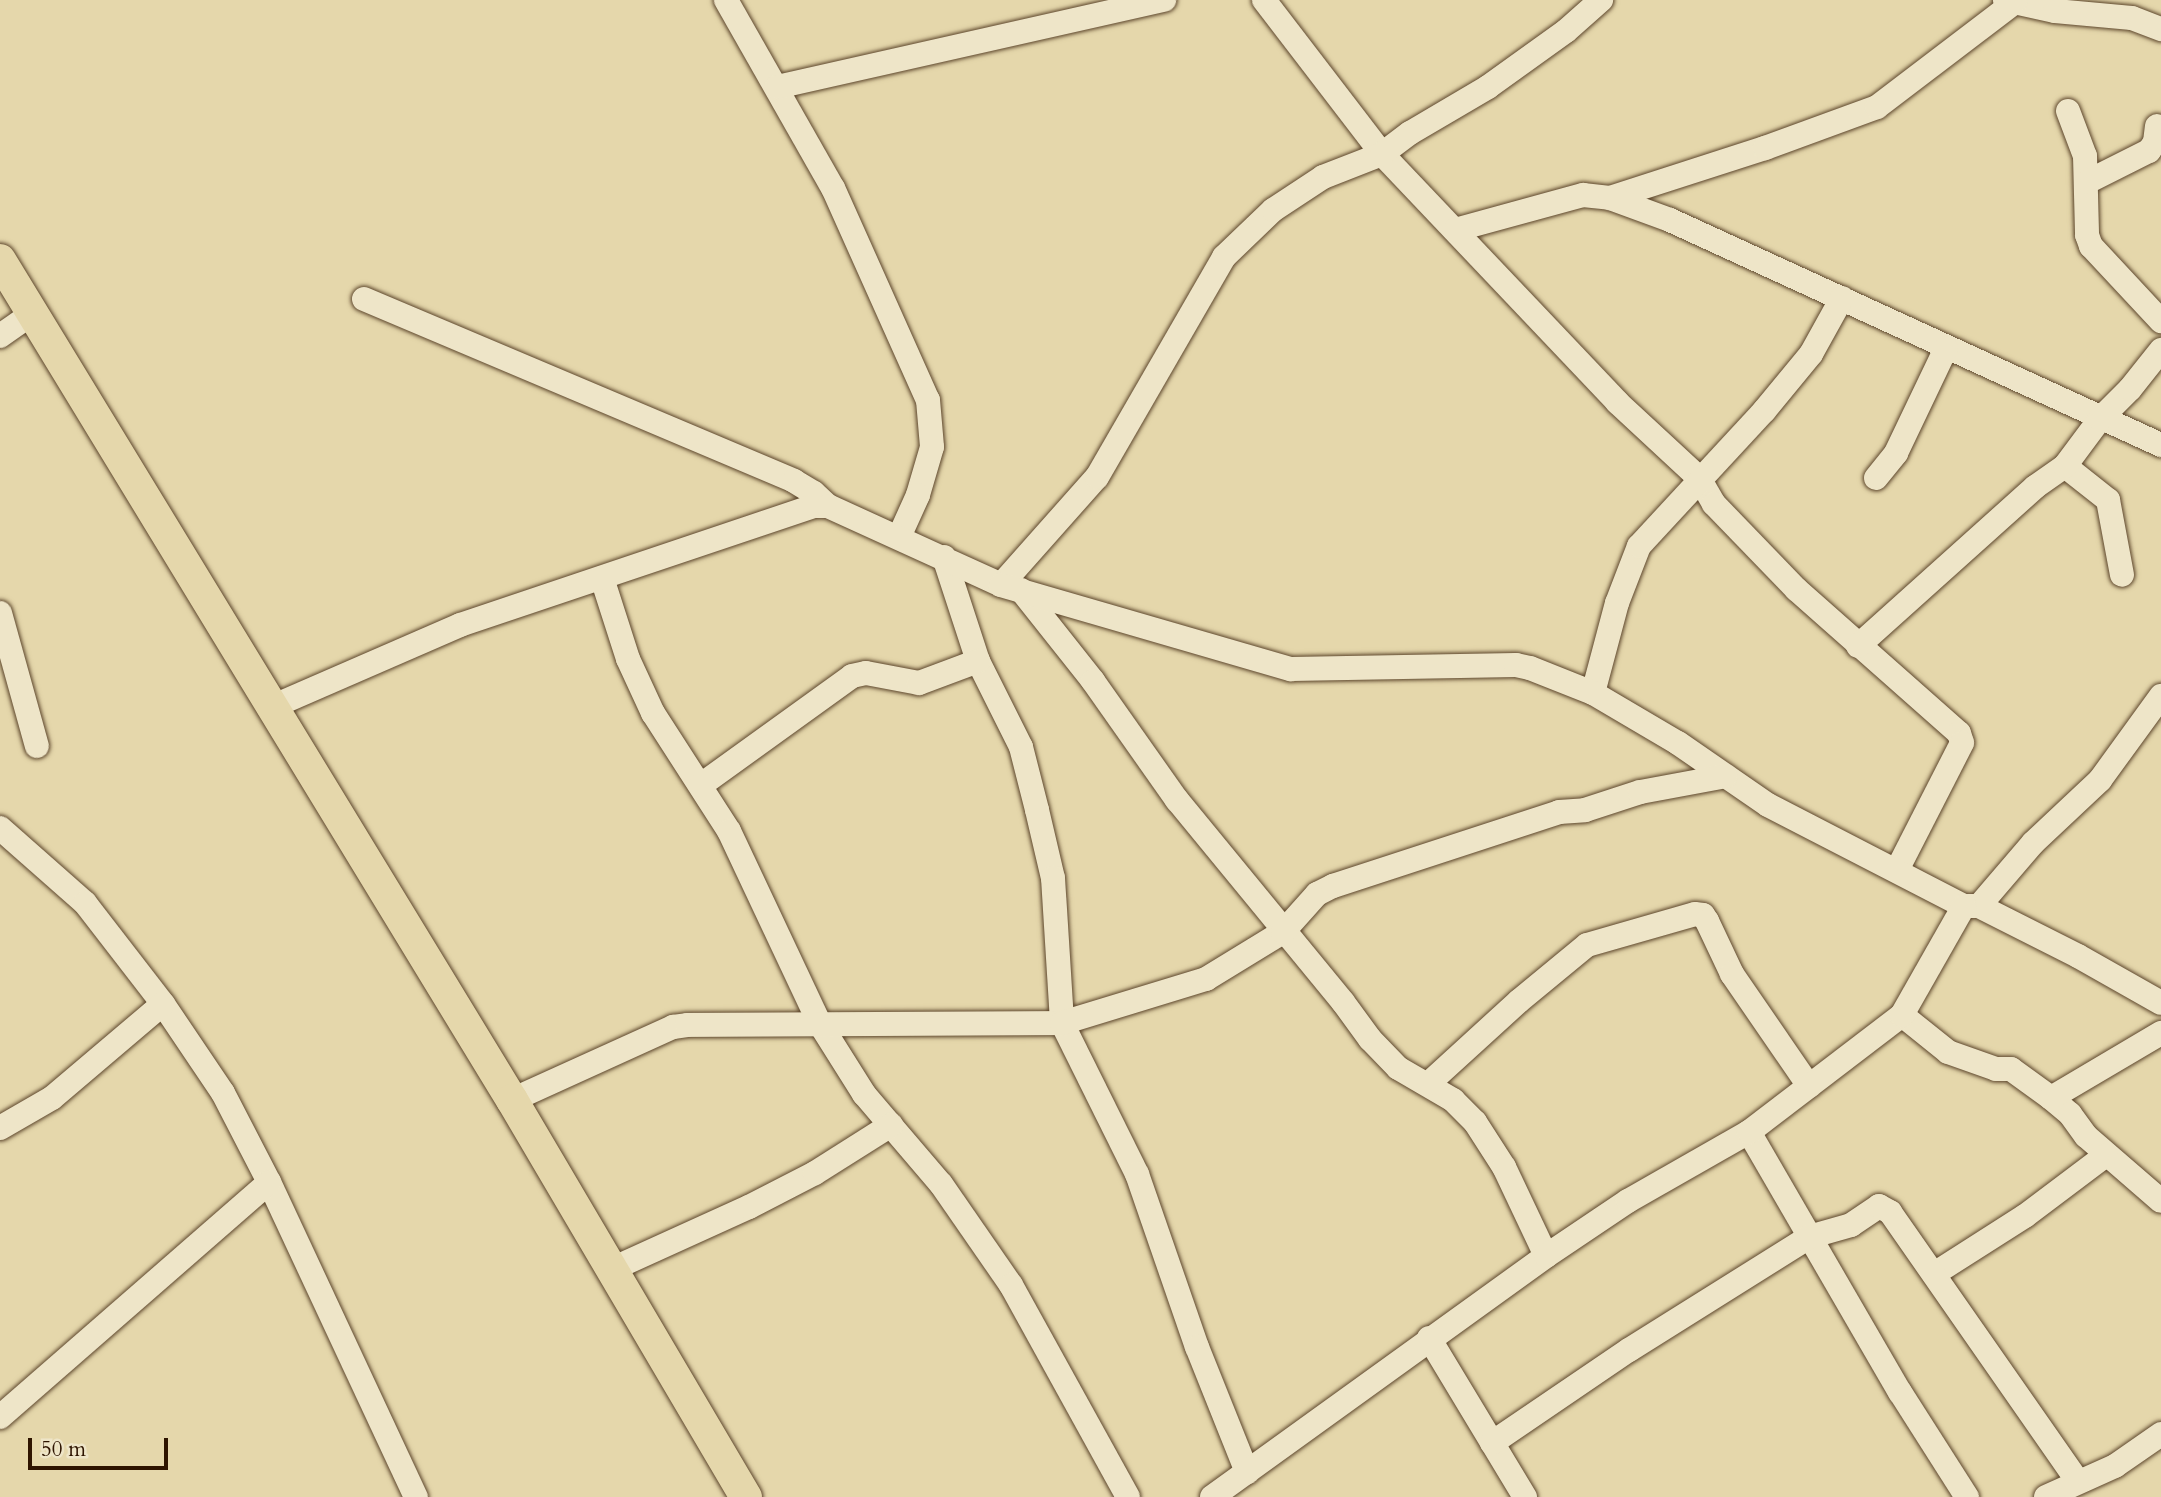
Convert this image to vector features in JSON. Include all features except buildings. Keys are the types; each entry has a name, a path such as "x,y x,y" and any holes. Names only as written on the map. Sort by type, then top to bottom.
{"main road":[{"path":"0,260 512,1100 736,1493"}],"street":[{"path":"726,0 833,188 928,400 932,447 918,495 899,537"},
{"path":"777,87 1164,0"},
{"path":"1264,0 1382,154 1617,402 1699,478 1714,505 1796,589 1959,733 1962,743 1897,870"},
{"path":"1011,587 1097,477 1224,257 1273,210 1323,177 1382,154 1410,133 1488,87 1566,30 1601,0"},
{"path":"1610,198 1765,148 1877,107 2010,1 2055,11 2132,18 2161,29"},
{"path":"2068,111 2080,139 2087,182 2087,235 2091,246 2161,321"},
{"path":"2087,182 2149,151 2155,142 2157,126"},
{"path":"1455,230 1583,195 1610,198 1670,220 2161,445"},
{"path":"1593,693 1617,603 1640,546 1699,478 1764,411 1811,354 1842,298"},
{"path":"364,299 794,481 814,492 828,506 1011,587 1291,669 1516,665 1593,693 1768,805 2078,956 2161,1003"},
{"path":"0,336 32,314"},
{"path":"1876,478 1896,453 1946,348"},
{"path":"1858,646 2035,487 2065,466 2100,419 2161,349"},
{"path":"2065,466 2108,500 2122,575"},
{"path":"274,706 460,625 814,506 828,506"},
{"path":"944,557 978,661 1021,747 1037,810 1053,878 1062,1023 1137,1174 1197,1347 1247,1472"},
{"path":"602,578 628,659 653,713 729,831 820,1024 864,1094 941,1184 1011,1285 1128,1497"},
{"path":"1011,587 1093,681 1177,800 1343,1002 1370,1039 1398,1068 1453,1100 1475,1122 1504,1167 1546,1256"},
{"path":"0,612 37,746"},
{"path":"701,785 852,676 866,673 919,683 978,661"},
{"path":"1212,1497 1546,1256 1628,1201 1749,1132 1902,1015 1972,906 2099,779 2161,696"},
{"path":"512,1100 673,1027 1062,1023 1193,985 1283,932 1317,894 1333,886 1559,812 1586,810 1640,792 1726,776"},
{"path":"0,828 85,903 163,1004 223,1093 269,1182 416,1497"},
{"path":"1428,1084 1519,1001 1587,945 1695,914 1703,915 1707,921 1732,974 1809,1086"},
{"path":"0,1128 52,1098 163,1004"},
{"path":"1902,1015 1948,1052 1996,1069 2011,1069 2070,1114 2085,1136 2161,1200"},
{"path":"2051,1098 2161,1033"},
{"path":"610,1270 793,1184 891,1125"},
{"path":"1749,1132 1900,1392 1967,1497"},
{"path":"1934,1274 2025,1216 2106,1155"},
{"path":"0,1417 269,1182"},
{"path":"1492,1443 1629,1350 1809,1237 1852,1225 1879,1206 1890,1212 2078,1481"},
{"path":"1429,1338 1525,1497"},
{"path":"2046,1497 2115,1466 2161,1434"}]}
